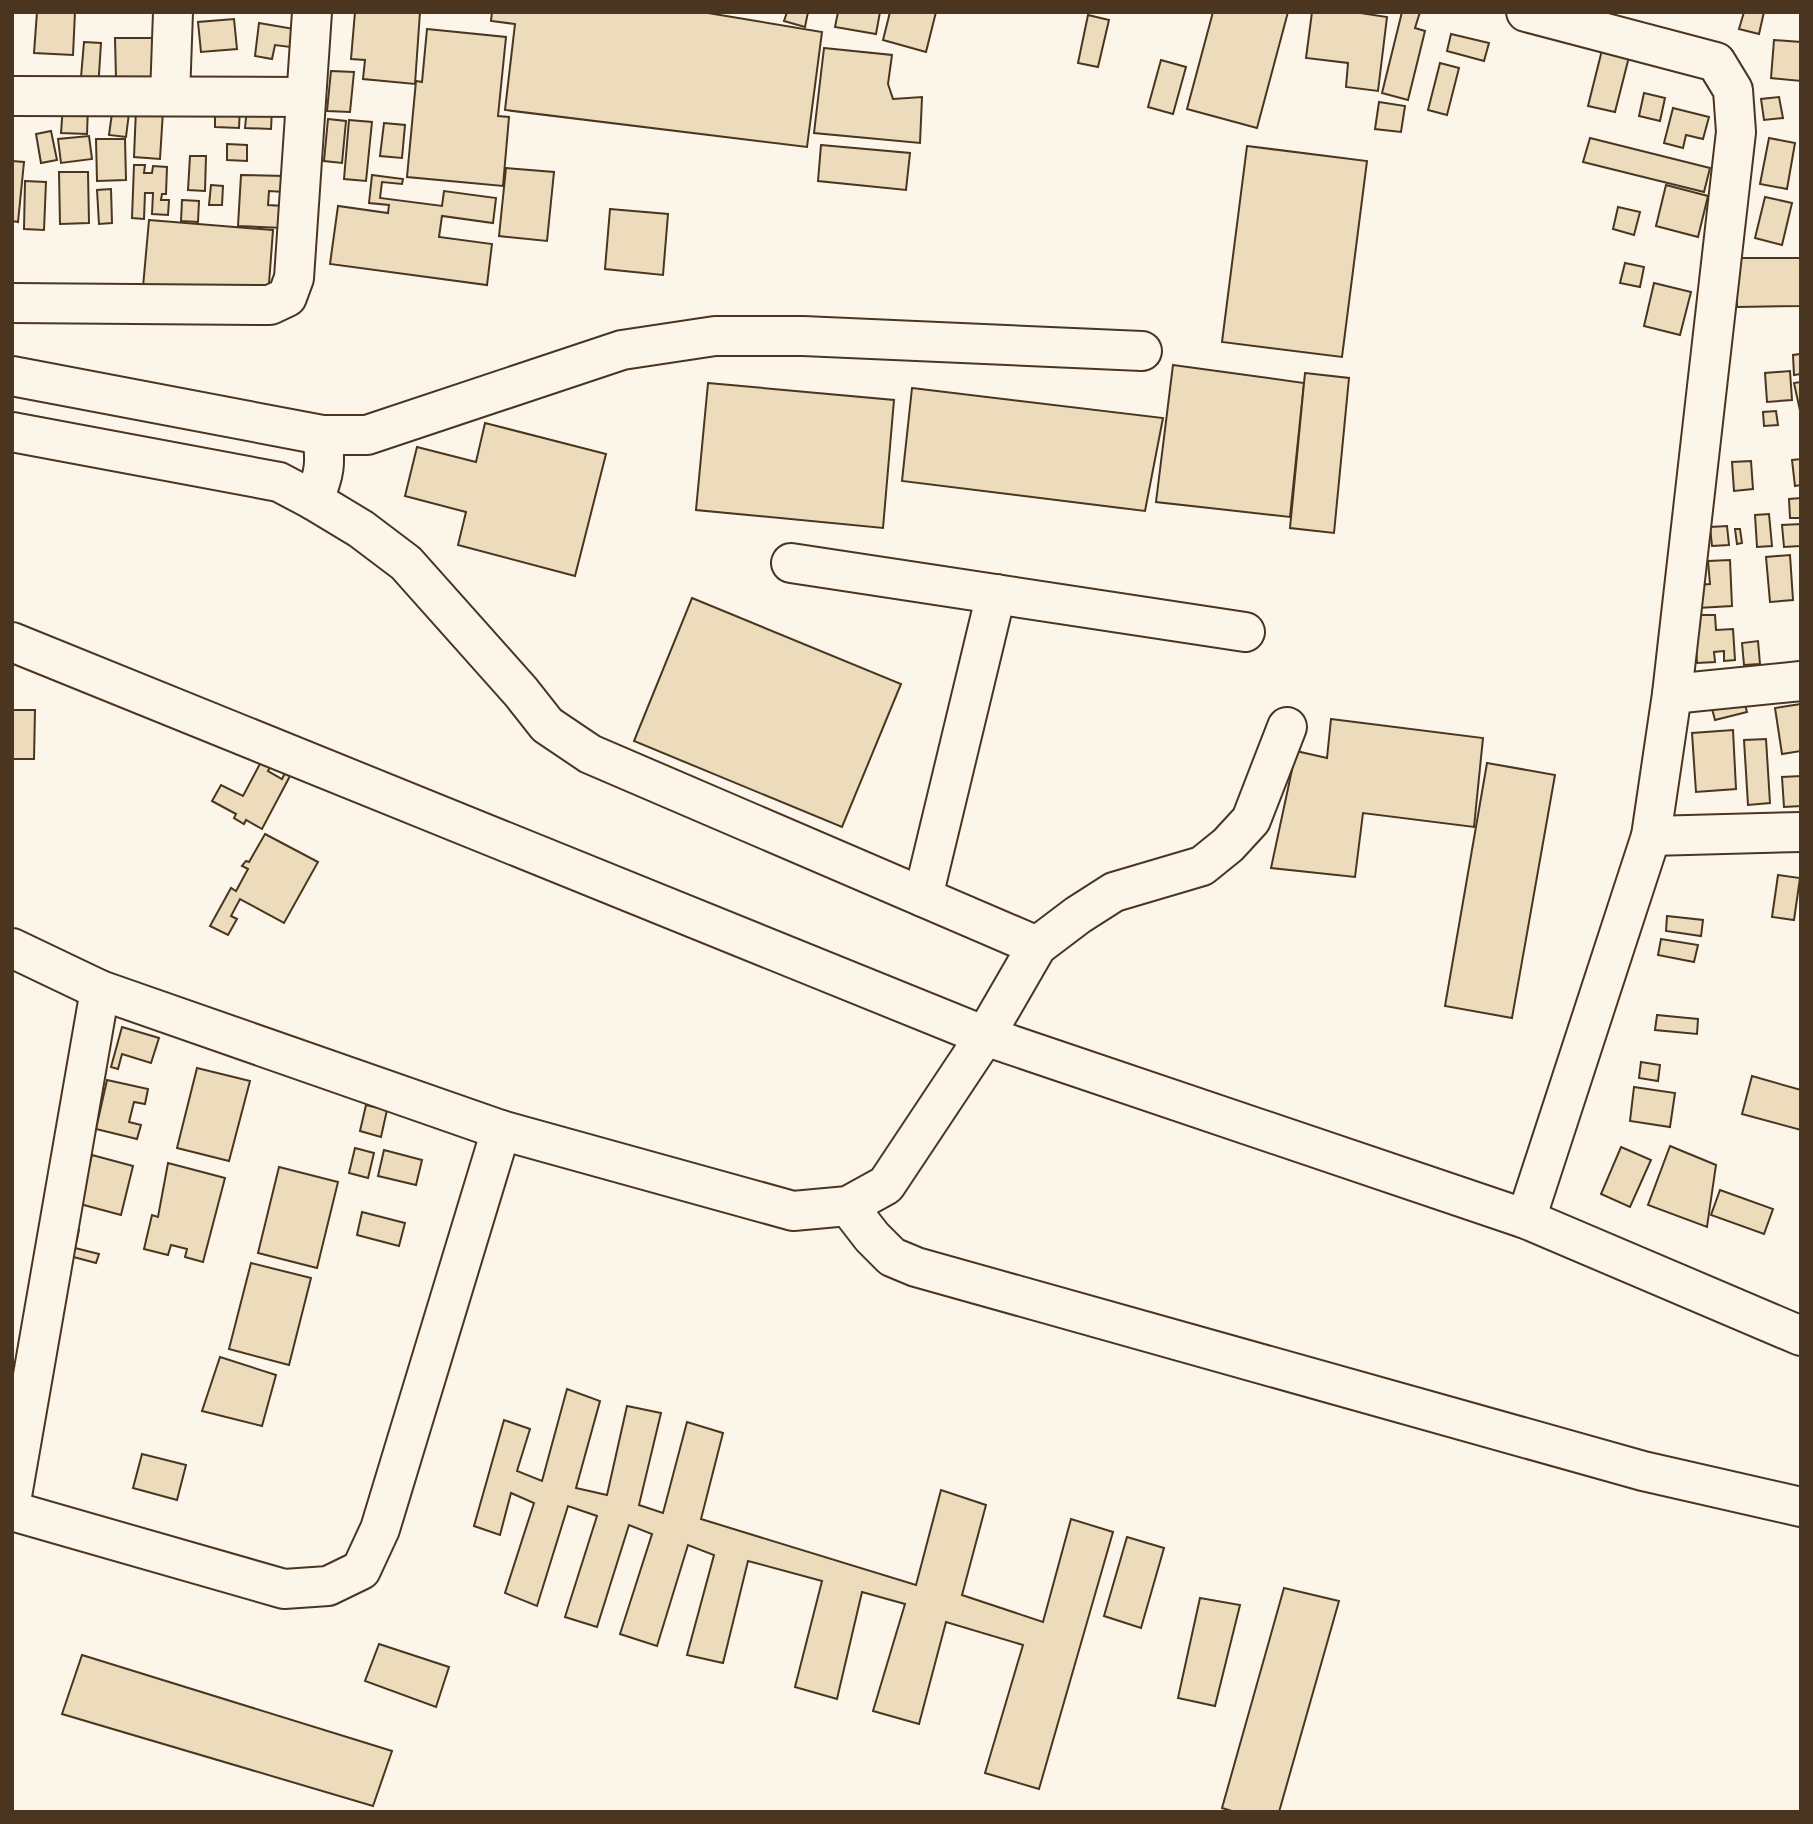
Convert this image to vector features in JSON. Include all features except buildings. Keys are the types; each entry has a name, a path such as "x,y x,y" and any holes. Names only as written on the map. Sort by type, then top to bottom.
{"street":[{"path":"170,96 173,12"},
{"path":"12,303 270,304 287,297 294,278 312,12"},
{"path":"1526,1219 1651,836 1672,694 1736,132 1733,90 1716,62 1527,12"},
{"path":"12,96 306,97"},
{"path":"12,376 323,435 367,435 622,350 715,336 803,336 1142,351"},
{"path":"12,432 279,482 361,529 406,564 521,692 547,725 590,754 1037,946"},
{"path":"313,500 321,483 326,460 323,435"},
{"path":"791,563 1245,632"},
{"path":"923,897 996,594"},
{"path":"12,642 985,1036 1526,1219 1801,1336"},
{"path":"1672,694 1801,681"},
{"path":"12,948 100,990 500,1130 793,1210 848,1206 886,1185 985,1036 1037,946 1114,892 1202,866 1228,845 1251,820 1287,727"},
{"path":"1651,836 1801,832"},
{"path":"12,1496 100,990"},
{"path":"12,1511 284,1589 328,1586 361,1570 380,1529 500,1130"},
{"path":"848,1206 892,1257 916,1266 1643,1471 1801,1507"}]}
